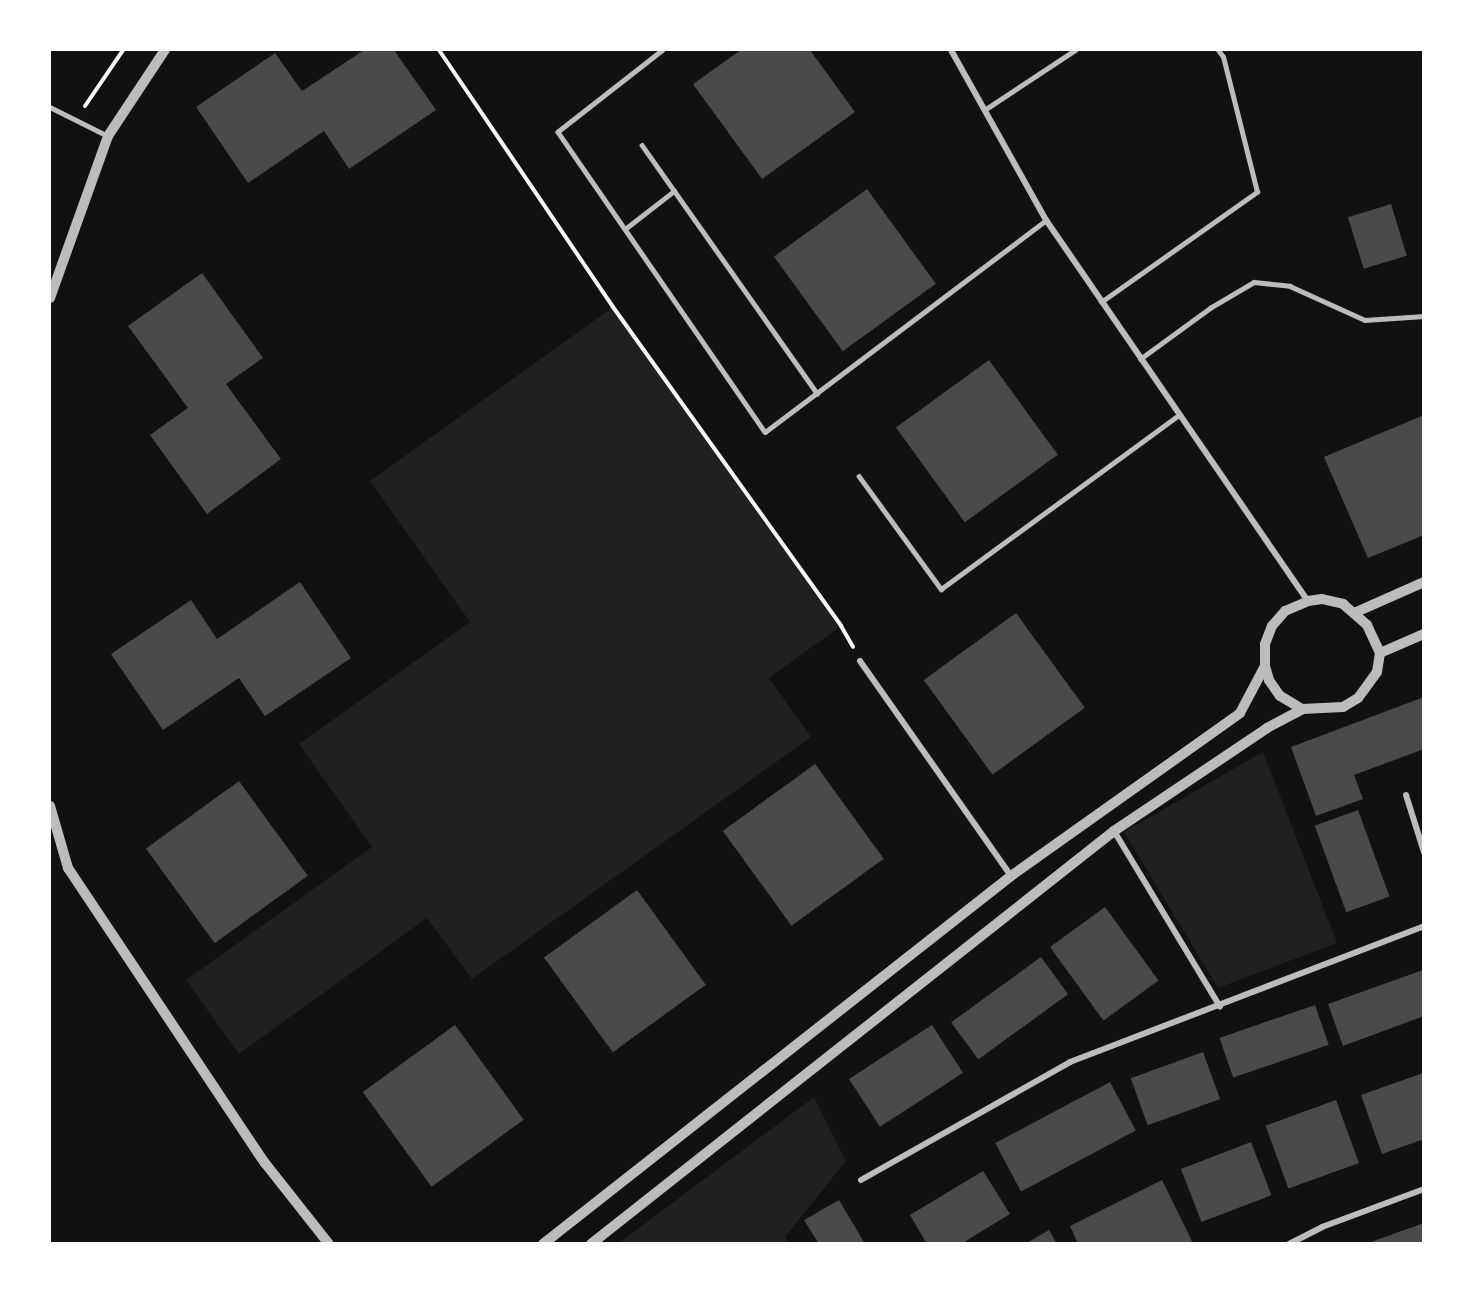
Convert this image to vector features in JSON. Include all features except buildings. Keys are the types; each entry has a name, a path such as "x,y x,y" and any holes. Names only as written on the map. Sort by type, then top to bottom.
{"street":[{"path":"50,298 108,136 165,50"},
{"path":"951,50 1046,220 1308,601"},
{"path":"1354,613 1424,582"},
{"path":"591,1244 1114,831 1267,728 1302,709 1343,707 1358,698 1377,672 1380,653 1367,624 1342,604 1322,599 1308,601 1285,611 1272,626 1265,644 1264,666 1269,680 1280,696 1302,709"},
{"path":"1380,653 1424,634"},
{"path":"860,661 1011,876"},
{"path":"543,1244 1011,876 1240,712 1264,666"},
{"path":"1406,795 1424,852"},
{"path":"50,806 68,868 265,1163 329,1244"},
{"path":"1114,831 1220,1006"},
{"path":"861,1180 1070,1062 1424,926"},
{"path":"1289,1244 1322,1227 1424,1189"}],"lane":[{"path":"663,50 558,132 765,432 1046,220"},
{"path":"986,110 1075,50"},
{"path":"1101,302 1257,192 1222,57 1218,50"},
{"path":"50,107 108,136"},
{"path":"642,145 817,393"},
{"path":"626,230 674,191"},
{"path":"1140,359 1210,308 1254,282 1290,286 1365,320 1424,316"},
{"path":"858,476 941,589 1179,415"}],"path":[{"path":"75,120 123,50"},
{"path":"439,50 613,307 841,626 860,661"}],"shaded area":[{"path":"613,307 841,626 769,678 811,737 472,979 427,918 239,1054 186,980 372,847 299,744 470,622 370,481"},
{"path":"1263,752 1337,943 1218,988 1124,832"},
{"path":"814,1097 846,1161 785,1237 789,1243 619,1243"}]}
